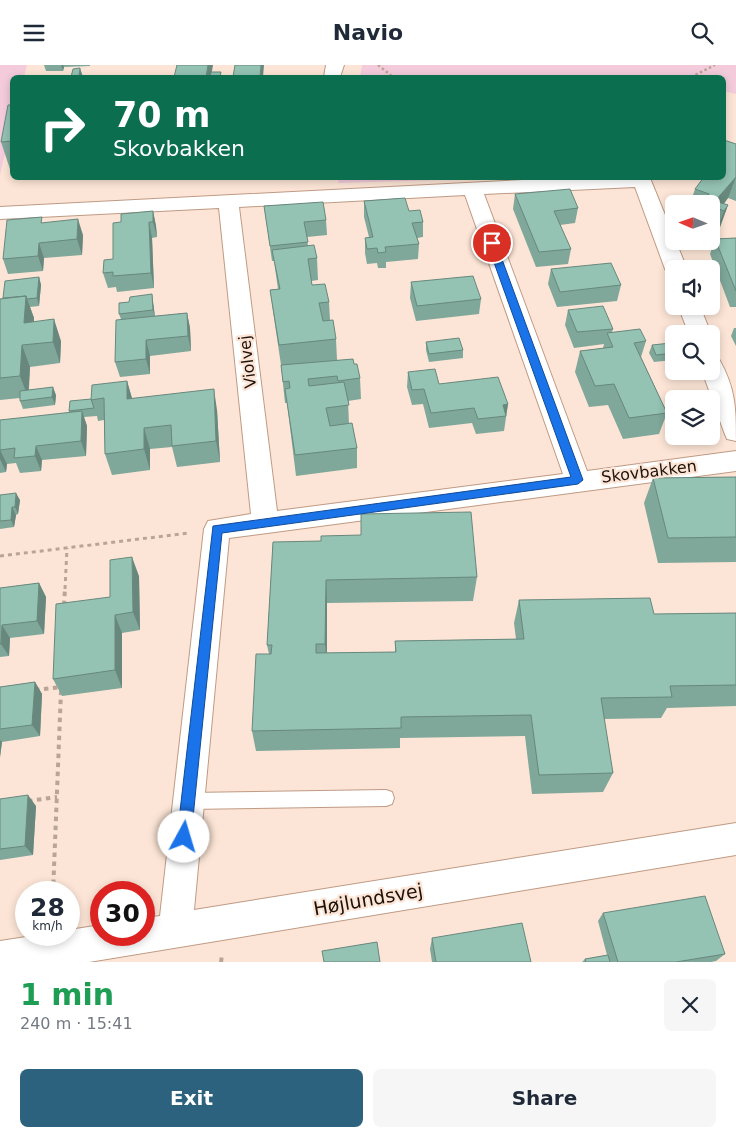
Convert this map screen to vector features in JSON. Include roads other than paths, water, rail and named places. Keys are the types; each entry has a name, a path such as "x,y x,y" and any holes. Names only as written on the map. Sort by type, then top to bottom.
{"street":[{"path":"0,213 228,201 307,187 472,188 628,181 644,182 673,260"},
{"path":"472,188 578,480"},
{"name":"Violvej","path":"228,201 265,522"},
{"path":"717,380 736,432"},
{"name":"Skovbakken","path":"188,801 217,529 578,480 736,461"},
{"path":"178,929 177,909 188,801"},
{"name":"Højlundsvej","path":"0,959 178,929 224,924 736,839"}],"lane":[{"path":"188,801 386,798"}]}
